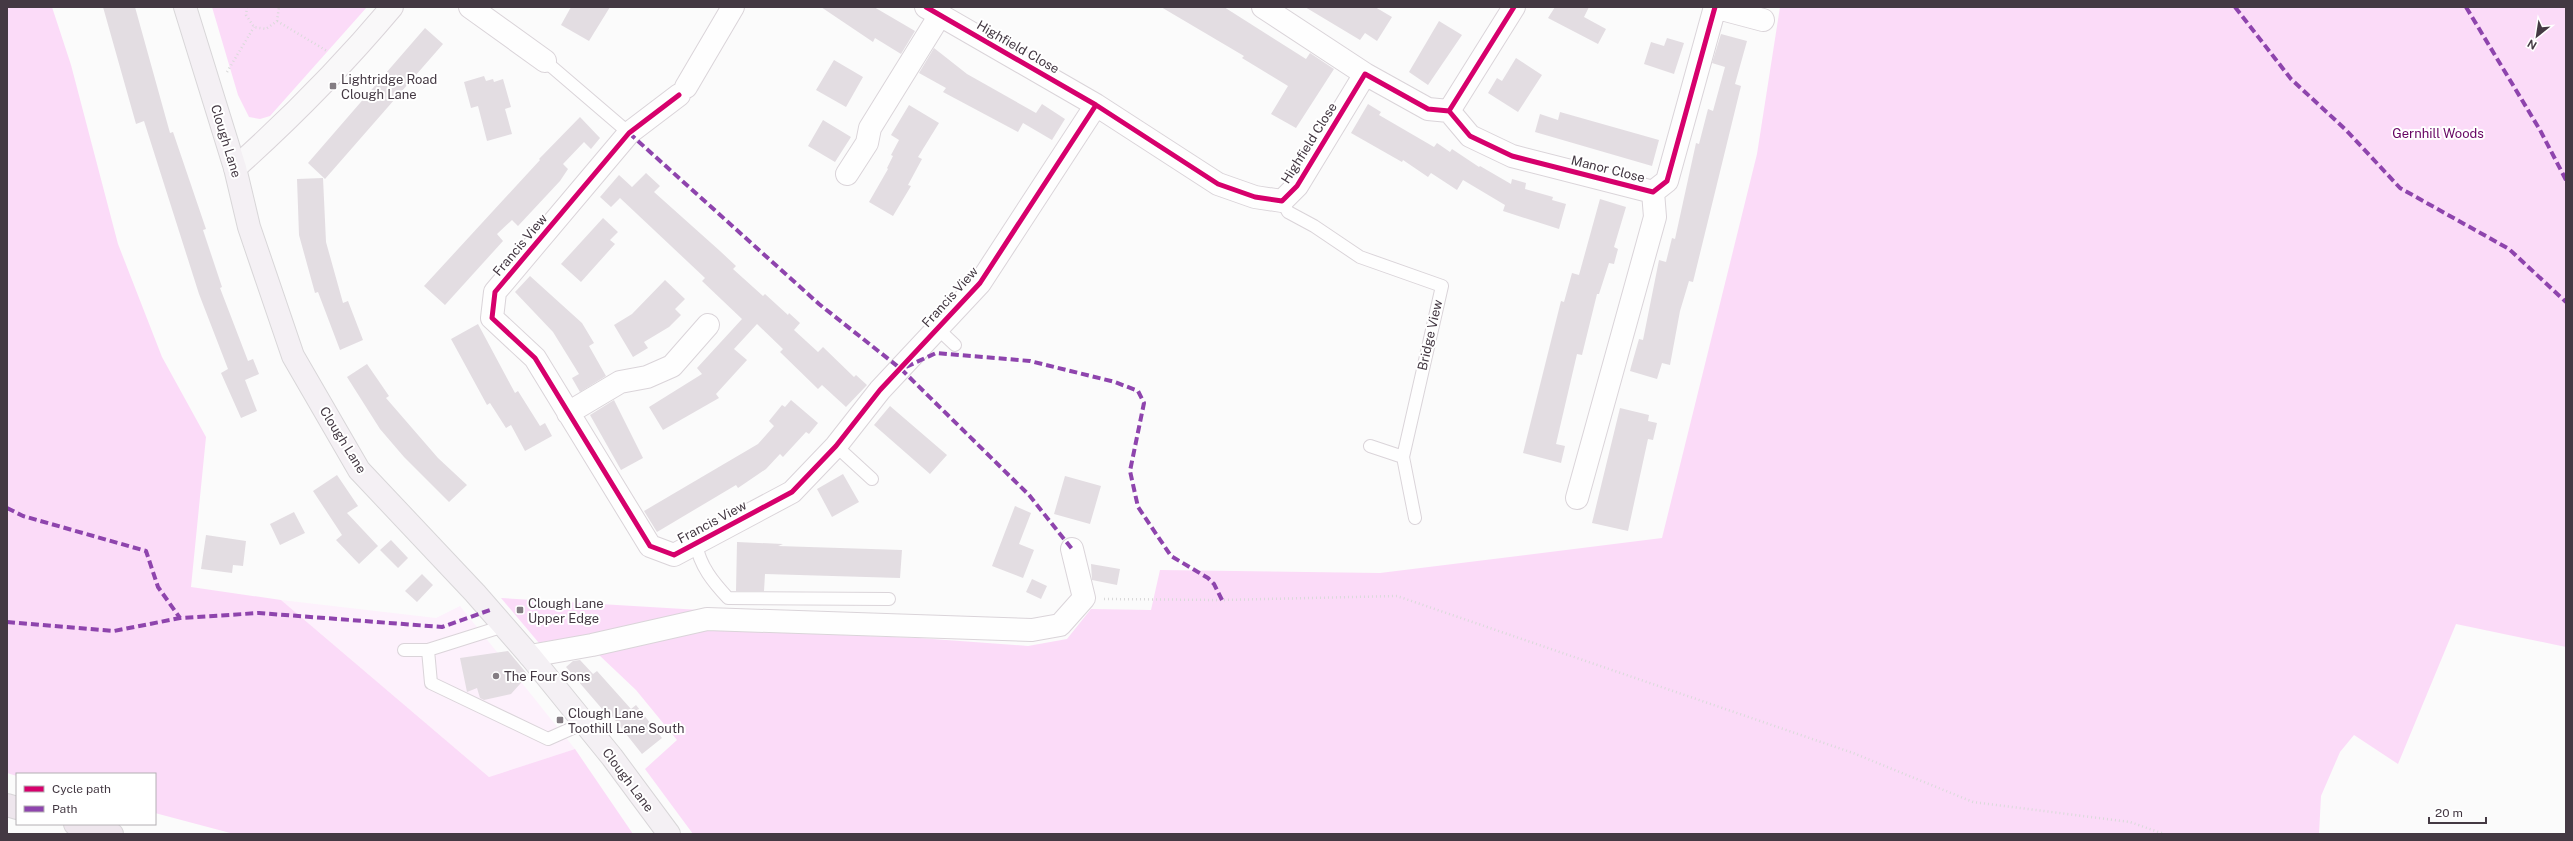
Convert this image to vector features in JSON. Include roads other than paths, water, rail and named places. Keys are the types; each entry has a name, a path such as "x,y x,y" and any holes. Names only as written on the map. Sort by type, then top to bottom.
{"highway":[{"path":"79,825 112,834"}],"main road":[{"name":"Clough Lane","path":"185,7 235,168 250,227 293,356 358,470 504,626 530,656 584,723 669,834"}],"street":[{"path":"235,168 285,123 344,62 392,7"},
{"path":"470,7 545,61"},
{"name":"Francis View","path":"733,7 683,91 629,134 495,292 492,318 535,358 650,546 674,555 792,492 836,446 880,390 980,283 1096,105"},
{"path":"1263,7 1365,74 1428,108 1449,111 1514,7"},
{"path":"1715,7 1763,20"},
{"name":"Manor Close","path":"1653,192 1667,181 1715,7"},
{"path":"847,174 867,143 870,128 933,11"},
{"name":"Highfield Close","path":"933,11 1096,105 1218,184 1255,197 1282,201 1297,186 1365,74"},
{"name":"Manor Close","path":"1449,111 1470,136 1512,156 1653,192"},
{"name":"Manor Close","path":"1577,498 1655,217 1653,192"},
{"path":"568,413 620,382 647,378 672,366 708,325"},
{"path":"530,656 592,645 707,619 1032,630 1060,625 1084,598 1072,549"}],"lane":[{"path":"545,61 629,134"},
{"name":"Bridge View","path":"1282,201 1288,212 1314,226 1360,257 1442,286 1403,457 1416,518"},
{"path":"937,328 955,345"},
{"path":"836,446 872,479"},
{"path":"1370,446 1403,457"},
{"path":"696,544 698,558 711,580 728,598 889,599"},
{"path":"404,650 428,650 504,626"},
{"path":"428,650 432,683 548,738 584,723"}],"place":[{"name":"Lightridge Road Clough Lane","path":"333,86"},
{"name":"Clough Lane Upper Edge","path":"520,610"},
{"name":"The Four Sons","path":"496,676"},
{"name":"Clough Lane Toothill Lane South","path":"560,720"}],"park label":[{"name":"Gernhill Woods","path":"2438,133"}]}
